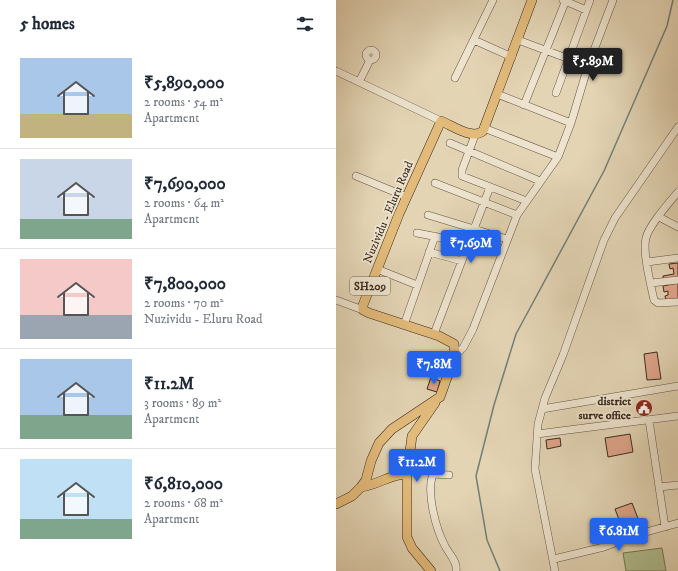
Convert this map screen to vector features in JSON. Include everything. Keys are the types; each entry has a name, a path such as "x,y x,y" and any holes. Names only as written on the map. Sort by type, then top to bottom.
{"main road":[{"path":"441,121 475,134 480,133 484,128 512,57 532,0"},
{"name":"Nuzividu - Eluru Road","path":"363,310 365,295 441,121"},
{"name":"SH209","path":"363,310 434,334 454,344 455,355"},
{"path":"431,571 412,548 407,537 407,474 412,436 440,397 455,355"},
{"path":"336,504 352,496 361,487 366,480 371,461 379,443 392,429 440,397"},
{"path":"361,487 369,486 392,476 407,474"}],"street":[{"path":"455,78 493,0"},
{"path":"524,105 547,51 565,0 586,10"},
{"path":"556,93 590,0"},
{"path":"455,355 463,348 473,329 517,215 558,157 571,123 588,66 612,0"},
{"path":"474,40 512,57"},
{"path":"518,40 588,66"},
{"path":"359,82 370,60"},
{"path":"336,72 441,121"},
{"path":"497,94 571,123"},
{"path":"555,571 554,559 544,518 535,469 537,434 544,398 563,355 604,240 615,218 678,126"},
{"path":"484,128 558,157"},
{"path":"475,134 462,170 462,176 524,200 525,202"},
{"path":"450,144 540,181"},
{"path":"356,176 407,197"},
{"path":"435,183 517,215"},
{"path":"434,334 490,188"},
{"path":"678,192 659,216 646,238 647,262 655,302 678,302"},
{"path":"428,215 507,239"},
{"path":"659,216 678,227"},
{"path":"417,232 469,244"},
{"path":"404,324 435,236"},
{"path":"430,252 462,261"},
{"path":"647,262 678,258"},
{"path":"376,270 417,285"},
{"path":"651,283 678,280"},
{"path":"336,300 363,310"},
{"path":"542,409 678,386"},
{"path":"537,434 678,416"},
{"path":"649,420 665,527"},
{"path":"449,475 434,474 432,498 437,526 445,546 456,564 456,571"},
{"path":"659,487 678,485"},
{"path":"554,559 604,546 678,523"}],"green space":[{"path":"662,548 666,571 626,571 623,553"}],"building":[{"path":"678,263 678,279 663,281 663,276 674,274 673,268 670,269 669,264"},
{"path":"678,283 678,299 666,301 665,296 668,295 668,291 664,292 663,286"},
{"path":"657,352 661,379 647,380 644,354"},
{"path":"431,377 440,381 437,392 427,389"},
{"path":"630,434 633,452 608,457 605,438"},
{"path":"560,438 561,446 547,449 546,440"},
{"path":"632,503 641,526 624,533 615,509"}],"waterway":[{"path":"500,571 487,540 476,476 494,405 516,334 604,171 667,26 673,0"}],"place":[{"name":"district surve office","path":"644,408"}]}
